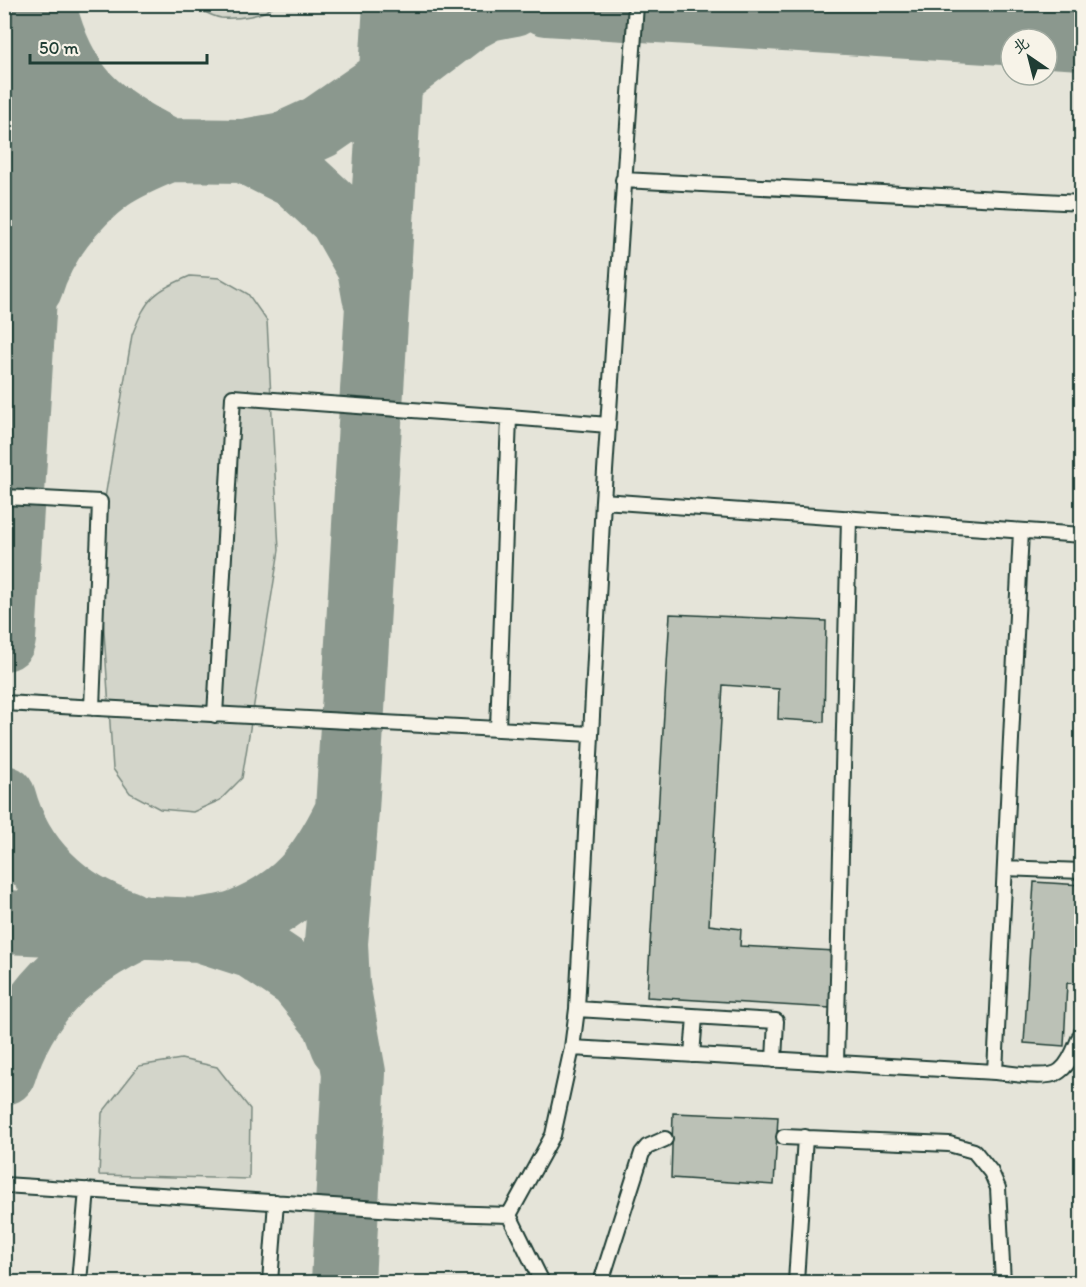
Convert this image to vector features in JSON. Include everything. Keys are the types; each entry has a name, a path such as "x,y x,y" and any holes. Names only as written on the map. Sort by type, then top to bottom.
{"lane":[{"path":"509,1215 553,1135 572,1048 577,1010 603,501 636,4"},
{"path":"623,180 1082,203"},
{"path":"215,715 233,397 608,425"},
{"path":"498,729 509,417"},
{"path":"4,496 100,502 92,708"},
{"path":"603,501 1082,535"},
{"path":"836,1063 849,518"},
{"path":"995,1072 1021,531"},
{"path":"4,703 591,734"},
{"path":"1005,868 1082,871"},
{"path":"577,1010 776,1021 774,1060"},
{"path":"692,1055 695,1017"},
{"path":"572,1048 1051,1076 1061,1070 1069,1060 1082,1032"},
{"path":"784,1137 950,1144 974,1151 991,1172 998,1188 1003,1282"},
{"path":"796,1282 806,1137"},
{"path":"600,1282 642,1153 646,1147 665,1139"},
{"path":"4,1185 509,1215"},
{"path":"79,1282 87,1190"},
{"path":"270,1282 276,1202"},
{"path":"509,1215 542,1282"}],"shaded area":[{"path":"5,5 1081,5 1081,1282 5,1282"},
{"path":"191,5 275,5 258,14 221,18"},
{"path":"190,276 220,278 248,294 267,321 279,550 242,778 220,800 193,812 160,809 130,793 113,769 98,540 132,335 142,312 153,297"},
{"path":"181,1059 217,1067 250,1109 249,1179 99,1175 102,1113 139,1066"}],"building":[{"path":"670,614 826,621 824,722 778,719 779,689 723,685 709,925 741,929 740,946 835,951 830,1008 647,997"},
{"path":"1034,882 1082,885 1082,984 1067,983 1064,1046 1024,1043"},
{"path":"673,1113 778,1117 774,1185 671,1178"}],"taxiway":[{"path":"4,639 43,4"},
{"path":"343,1282 354,1073 338,985 336,943 347,810 395,4"},
{"path":"4,140 169,150 244,151 283,144 320,127 391,78 466,21 488,9 514,4"},
{"path":"547,4 1082,38"},
{"path":"45,10 63,59 74,78 88,95 122,124 167,149"},
{"path":"31,287 36,271 52,241 97,189 139,163 169,150"},
{"path":"244,151 298,178 340,217 369,268 374,296"},
{"path":"4,797 11,819 22,840 49,875 84,903 126,922"},
{"path":"200,930 240,921 260,912 291,891 304,879 326,850 345,815"},
{"path":"4,922 200,930 253,947 299,978 334,1021 343,1045"},
{"path":"4,1073 13,1047 25,1024 56,984 94,953 141,927"}]}
